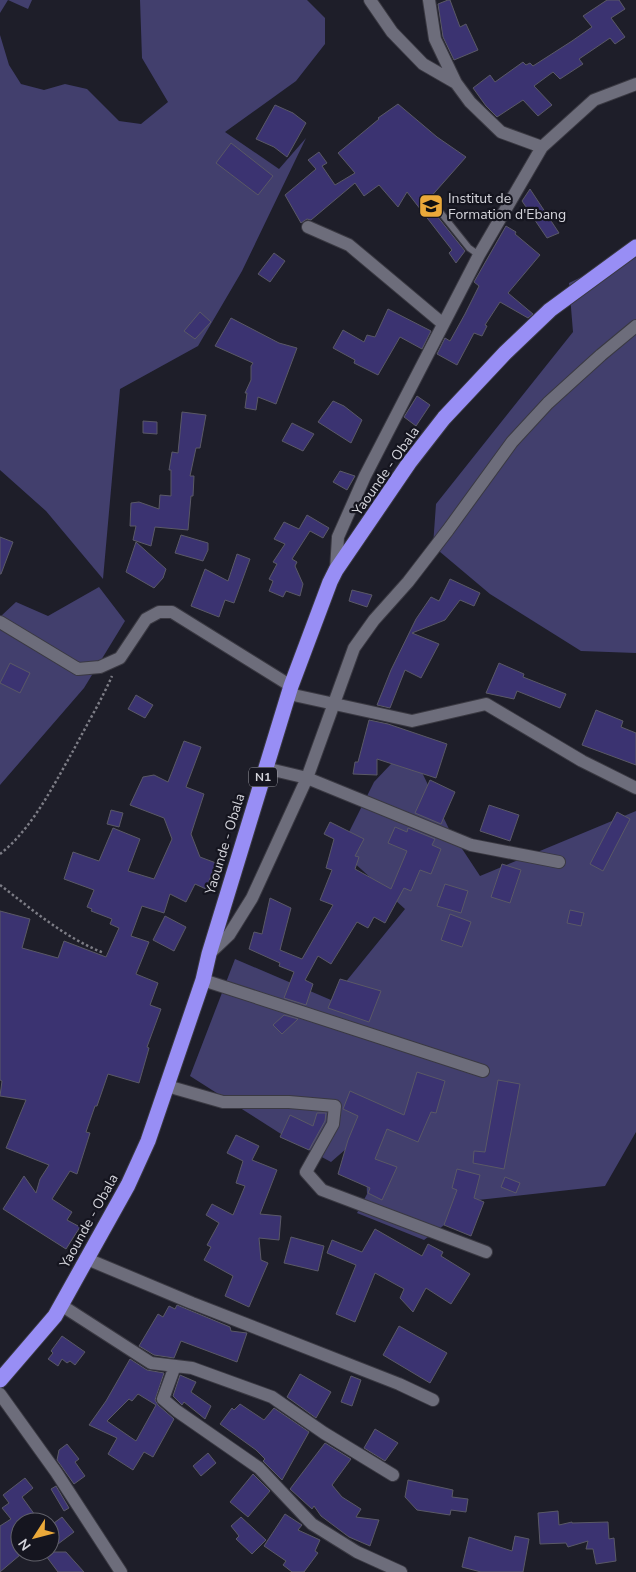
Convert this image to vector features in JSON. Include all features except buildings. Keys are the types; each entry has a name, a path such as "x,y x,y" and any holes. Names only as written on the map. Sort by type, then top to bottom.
{"highway":[{"name":"Yaounde - Obala","path":"0,1380 55,1316 128,1185 148,1141 203,980 209,954 290,690 336,570 409,463 444,418 505,353 550,310 636,247"}],"street":[{"path":"370,0 392,32 424,64 456,83"},
{"path":"429,0 435,39 456,83 470,102 501,132 542,147"},
{"path":"336,570 338,537 364,476 442,323 542,147 594,100 636,84"},
{"path":"308,227 349,245 442,323"},
{"path":"209,954 229,935 252,898 307,778 354,648 374,620 420,567 512,442 548,403 600,355 636,326"},
{"path":"0,622 78,669 100,667 120,658 146,619 159,612 172,612 290,690 333,704 412,722 486,704 582,761 636,788"},
{"path":"265,768 307,778 471,844 559,862"},
{"path":"203,980 483,1071"},
{"path":"168,1086 224,1102 290,1102 335,1106 333,1124 306,1172 322,1190 486,1252"},
{"path":"87,1259 192,1303 399,1384 433,1400"},
{"path":"61,1305 151,1363 192,1368 272,1397 393,1475"},
{"path":"175,1366 163,1399 177,1411 259,1468 312,1524 357,1552 401,1572"},
{"path":"0,1394 56,1472 121,1572"}],"lane":[{"path":"441,213 469,248 479,255"}],"path":[{"path":"0,854 14,843 49,794 103,695 120,658"},
{"path":"0,885 53,926 87,947 104,953"}],"shaded area":[{"path":"0,0 8,0 0,13"},
{"path":"8,0 32,0 28,9"},
{"path":"140,0 307,0 325,18 325,44 296,81 225,132 279,169 306,138 242,271 198,346 120,389 103,579 46,511 0,470 0,35 9,65 21,84 44,90 65,84 87,89 119,121 141,124 168,102 142,58"},
{"path":"636,250 636,653 581,651 490,594 433,546 436,504 573,332 569,283"},
{"path":"99,587 125,621 84,688 0,785 0,617 16,602 48,616"},
{"path":"409,745 449,829 480,876 636,811 636,1132 605,1186 478,1200 424,1240 357,1213 367,1194 365,1150 354,1142 331,1162 292,1141 190,1076 235,959 331,1000 405,909 340,850 374,782"}],"place":[{"name":"Institut de Formation d'Ebang","path":"431,206"}]}
